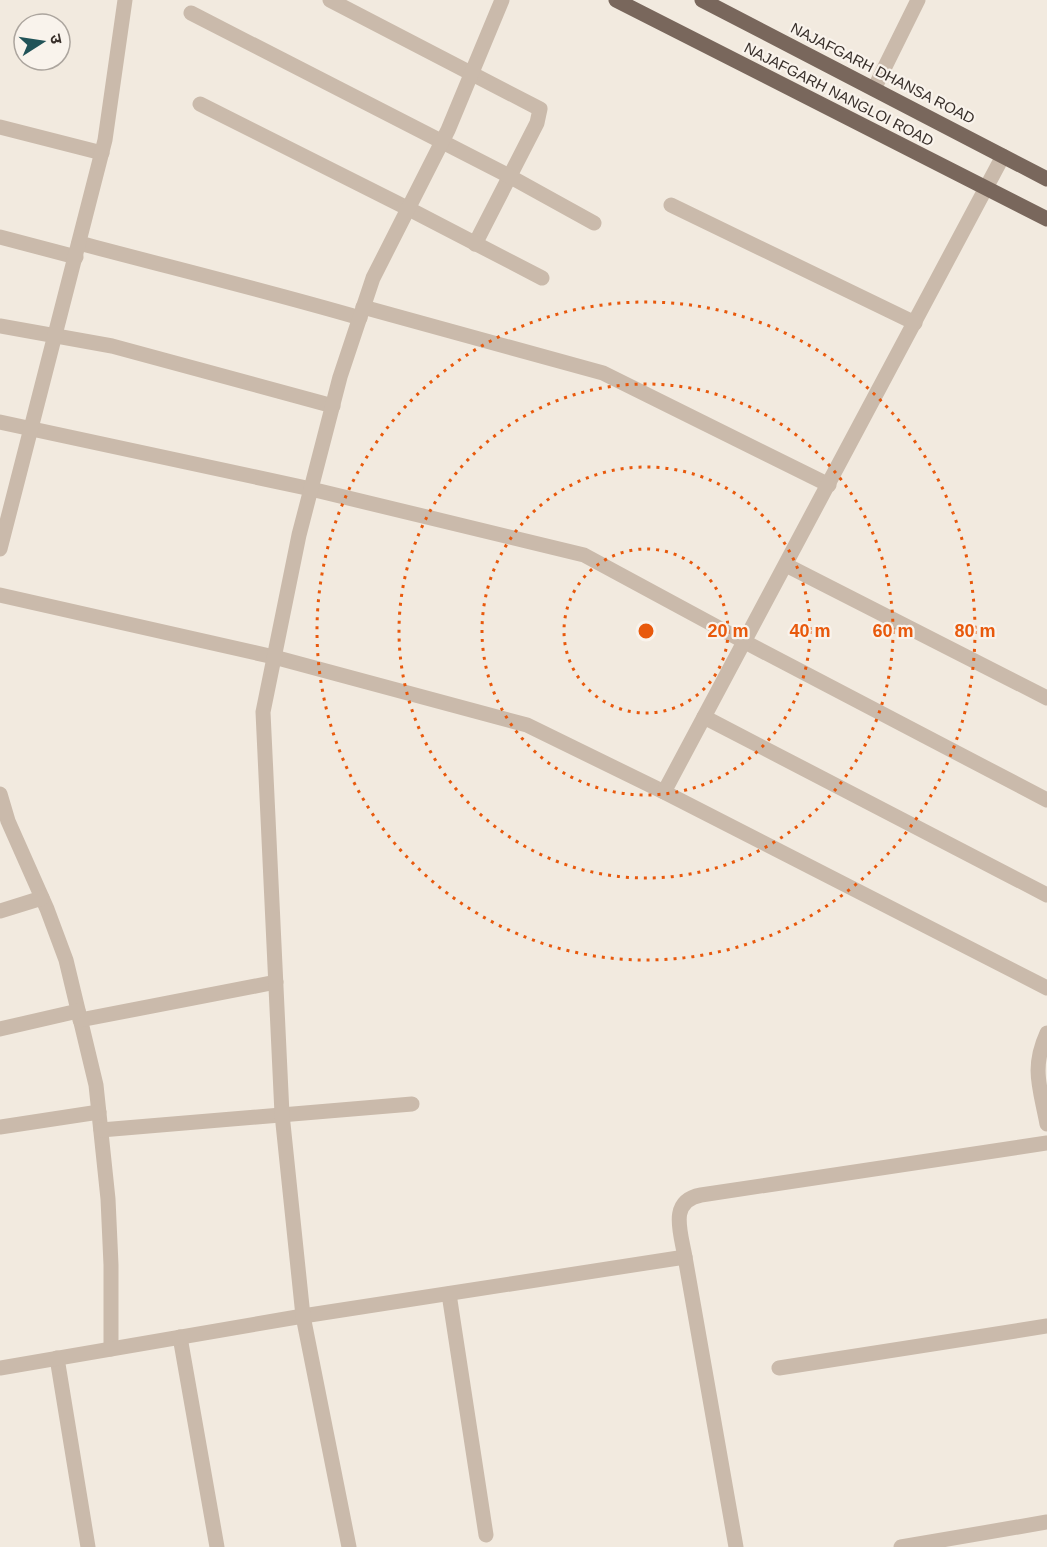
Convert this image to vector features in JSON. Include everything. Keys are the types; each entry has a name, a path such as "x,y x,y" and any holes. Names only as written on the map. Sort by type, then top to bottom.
{"main road":[{"name":"NAJAFGARH NANGLOI ROAD","path":"616,0 1047,219"},
{"name":"NAJAFGARH DHANSA ROAD","path":"702,0 1047,179"}],"street":[{"path":"0,549 5,511 31,430 102,153 125,0"},
{"path":"330,0 540,109 537,123 475,244"},
{"path":"349,1547 303,1316 282,1114 263,712 299,535 340,377 361,312 373,278 442,142 502,0"},
{"path":"874,89 918,0"},
{"path":"190,13 509,176 594,223"},
{"path":"200,104 409,208 542,278"},
{"path":"0,127 102,153"},
{"path":"664,792 1003,156"},
{"path":"670,206 915,323"},
{"path":"0,237 77,250 361,312 603,373 829,485"},
{"path":"0,326 112,346 333,406"},
{"path":"0,422 311,489 584,555 1047,800"},
{"path":"786,565 1047,698"},
{"path":"0,595 274,657 527,726 664,792 1047,988"},
{"path":"704,717 1047,895"},
{"path":"0,794 8,821 66,960 96,1085 108,1199 111,1349"},
{"path":"0,911 42,898"},
{"path":"0,1029 276,982"},
{"path":"1047,1033 1037,1059 1037,1072 1047,1124"},
{"path":"101,1130 412,1104"},
{"path":"0,1127 99,1112"},
{"path":"736,1547 685,1257 679,1218 681,1206 689,1197 1047,1143"},
{"path":"0,1368 303,1316 685,1257"},
{"path":"449,1294 486,1535"},
{"path":"779,1368 1047,1326"},
{"path":"180,1337 217,1547"},
{"path":"57,1358 88,1547"},
{"path":"902,1547 1047,1522"}]}
